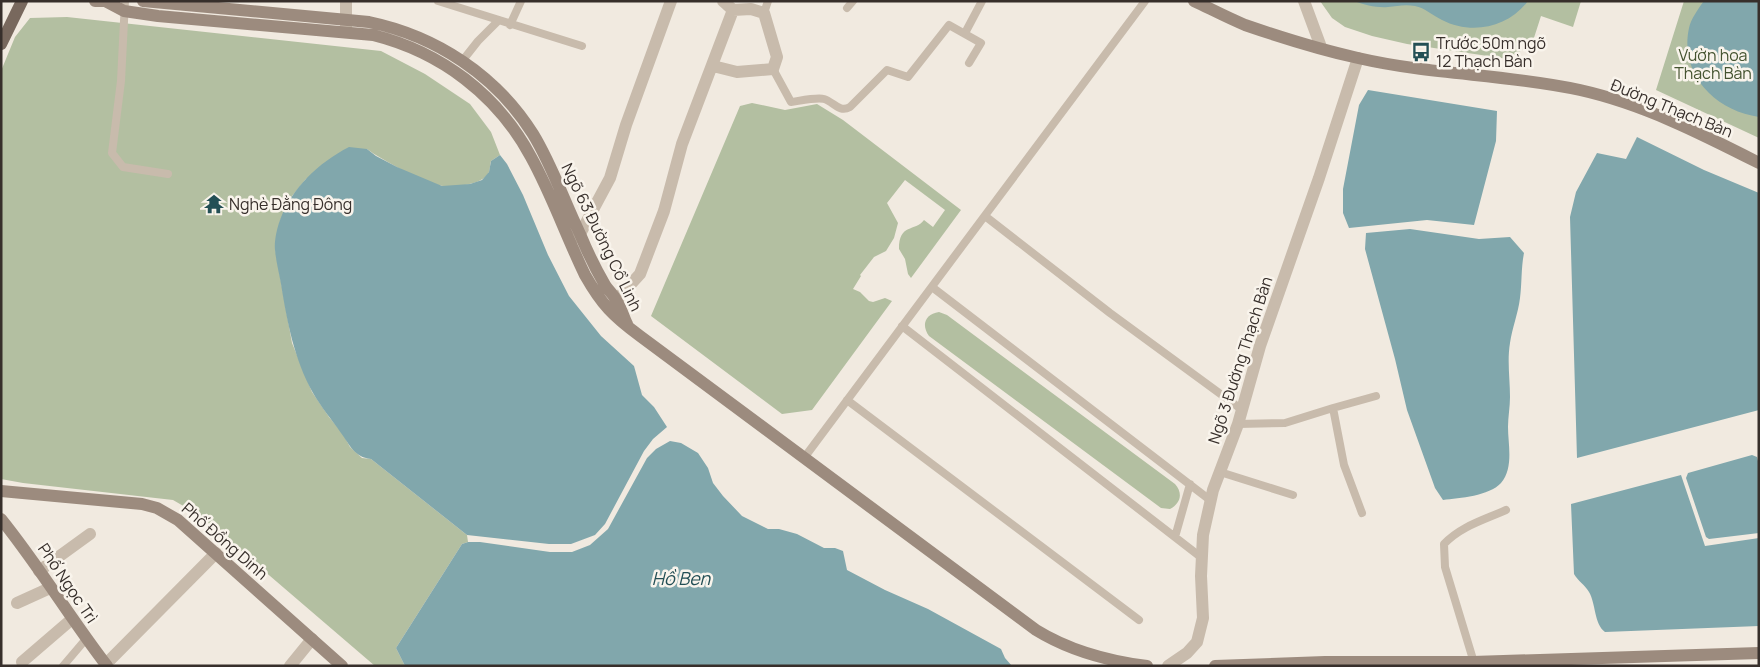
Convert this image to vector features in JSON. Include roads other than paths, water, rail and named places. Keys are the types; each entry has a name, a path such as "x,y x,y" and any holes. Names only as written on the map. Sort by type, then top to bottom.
{"main road":[{"path":"1,44 22,1"}],"street":[{"name":"Ngõ 63 Đường Cổ Linh","path":"102,1 125,6 373,35 403,44 428,55 456,72 494,103 511,125 532,157 585,275 628,326 1048,638 1090,654 1147,666"},
{"name":"Ngõ 63 Đường Cổ Linh","path":"143,1 346,19 390,26 441,47 463,60 496,88 533,134 606,287 612,305"},
{"path":"346,1 346,32"},
{"path":"569,242 580,234 610,178 626,125 671,1"},
{"path":"713,66 738,72 773,68 777,57 766,7 733,10 723,1"},
{"name":"Đường Thạch Bàn","path":"1194,1 1244,24 1358,58 1467,75 1536,82 1581,90 1622,102 1661,117 1759,163"},
{"path":"1304,1 1321,48"},
{"path":"612,305 640,274 664,211 682,144 733,10"},
{"name":"Ngõ 3 Đường Thạch Bàn","path":"1168,666 1187,653 1197,642 1203,618 1202,535 1210,500 1238,424 1260,346 1319,178 1358,58"},
{"path":"456,72 463,60"},
{"path":"521,140 533,134"},
{"path":"541,178 553,173"},
{"name":"Phố Đồng Dinh","path":"1,491 142,504 157,508 178,520 342,666"},
{"name":"Phố Ngọc Trì","path":"1,519 23,546 50,588 106,665"},
{"path":"39,571 90,534"},
{"path":"106,665 216,553"},
{"path":"17,603 50,588"},
{"path":"22,662 72,619"},
{"path":"290,666 312,639"},
{"path":"1215,666 1474,664 1759,653"}],"lane":[{"path":"438,1 582,46"},
{"path":"510,25 521,1"},
{"path":"847,8 853,1"},
{"path":"965,34 982,1"},
{"path":"804,458 1145,1"},
{"path":"125,6 121,81 112,153 123,168 168,174"},
{"path":"463,60 498,21"},
{"path":"773,68 791,102 823,98 840,109 845,109 887,70 908,77 949,25 980,43 968,63"},
{"path":"985,216 1110,314 1241,410"},
{"path":"932,287 1210,500"},
{"path":"902,326 1202,558"},
{"path":"1238,424 1285,423 1376,396"},
{"path":"847,400 1139,620"},
{"path":"1333,408 1344,464 1362,513"},
{"path":"1220,472 1293,495"},
{"path":"1175,537 1190,484"},
{"path":"1474,664 1445,567 1444,544 1453,534 1506,510"},
{"path":"63,666 86,639"}],"water":[{"path":"1354,1 1528,1 1520,10 1500,23 1477,28 1453,25 1415,6 1380,7"},
{"name":"Vườn hoa Thạch Bàn","path":"1704,1 1759,1 1759,117 1728,107 1704,88 1695,75 1687,45 1689,28"},
{"path":"1368,90 1497,111 1496,141 1474,225 1427,220 1349,228 1343,213 1343,189 1359,105"},
{"path":"1637,137 1704,170 1759,193 1759,410 1577,458 1570,217 1576,192 1597,153 1626,159"},
{"path":"349,147 367,149 397,167 442,186 470,184 482,180 489,172 491,161 500,155 507,164 523,195 548,255 569,296 601,336 634,366 642,395 654,407 667,427 653,439 644,451 605,524 595,535 571,544 549,544 467,535 371,459 356,453 316,398 306,380 292,340 276,258 275,239 285,208 299,187 327,161"},
{"path":"1410,229 1479,239 1510,237 1524,253 1520,298 1509,350 1508,470 1501,483 1482,494 1443,500 1435,488 1407,410 1365,249 1366,233"},
{"name":"Hồ Ben","path":"670,441 681,443 698,453 708,468 713,483 742,516 768,529 779,529 797,534 824,548 835,548 843,551 847,570 885,590 928,609 1001,649 1005,658 1012,666 405,666 396,648 462,544 480,542 550,552 572,552 590,545 608,529 647,458 656,449"},
{"path":"1752,455 1757,457 1759,465 1759,533 1709,539 1706,537 1686,478 1688,473"},
{"path":"1681,475 1705,546 1759,538 1759,626 1605,632 1597,619 1589,592 1574,574 1571,504"}],"place":[{"name":"Trước 50m ngõ 12 Thạch Bàn","path":"1421,52"},
{"name":"Nghè Đằng Đông","path":"214,204"}]}
